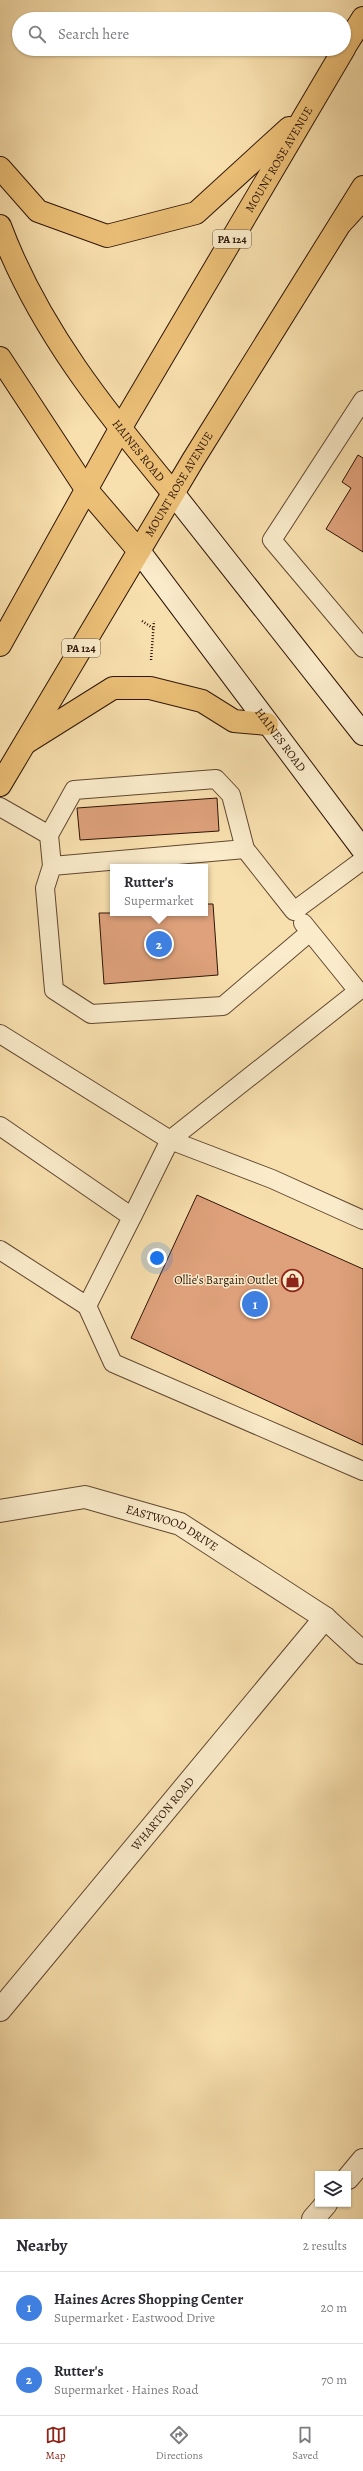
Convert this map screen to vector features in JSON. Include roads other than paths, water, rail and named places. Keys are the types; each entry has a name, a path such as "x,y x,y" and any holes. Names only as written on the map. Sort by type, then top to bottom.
{"main road":[{"name":"MOUNT ROSE AVENUE","path":"351,38 363,18"},
{"name":"MOUNT ROSE AVENUE","path":"0,645 120,429 340,56"},
{"path":"0,168 38,211 107,236 196,213 306,112"},
{"name":"MOUNT ROSE AVENUE","path":"0,785 174,493 363,187"},
{"path":"341,223 363,199"},
{"name":"HAINES ROAD","path":"0,226 44,321 70,361 120,429 174,493"},
{"name":"HAINES ROAD","path":"0,358 86,489 139,551"},
{"path":"23,745 113,688 157,690 202,701 234,721 267,724"}],"street":[{"name":"HAINES ROAD","path":"174,493 363,734"},
{"name":"HAINES ROAD","path":"139,551 267,724 363,850"},
{"name":"EASTWOOD DRIVE","path":"0,1511 85,1497 180,1524 325,1618 363,1653"},
{"name":"WHARTON ROAD","path":"0,2010 325,1618"},
{"path":"351,2174 363,2160"},
{"path":"313,2219 323,2207"}],"lane":[{"path":"363,400 272,540 363,648"},
{"path":"87,1306 170,1140 358,991 245,849 231,795 216,779 74,790 49,835 52,866 45,888 54,990 90,1014 223,1006 310,932"},
{"path":"0,807 49,835"},
{"path":"52,866 245,849"},
{"path":"294,911 363,860"},
{"path":"0,1034 170,1140 272,1179 363,1220"},
{"path":"0,1126 132,1216"},
{"path":"0,1250 87,1306 114,1363 363,1471"}],"place":[{"name":"Rutter's","path":"159,944"},
{"name":"Ollie's Bargain Outlet","path":"293,1280"},
{"name":"Haines Acres Shopping Center","path":"255,1304"}]}
